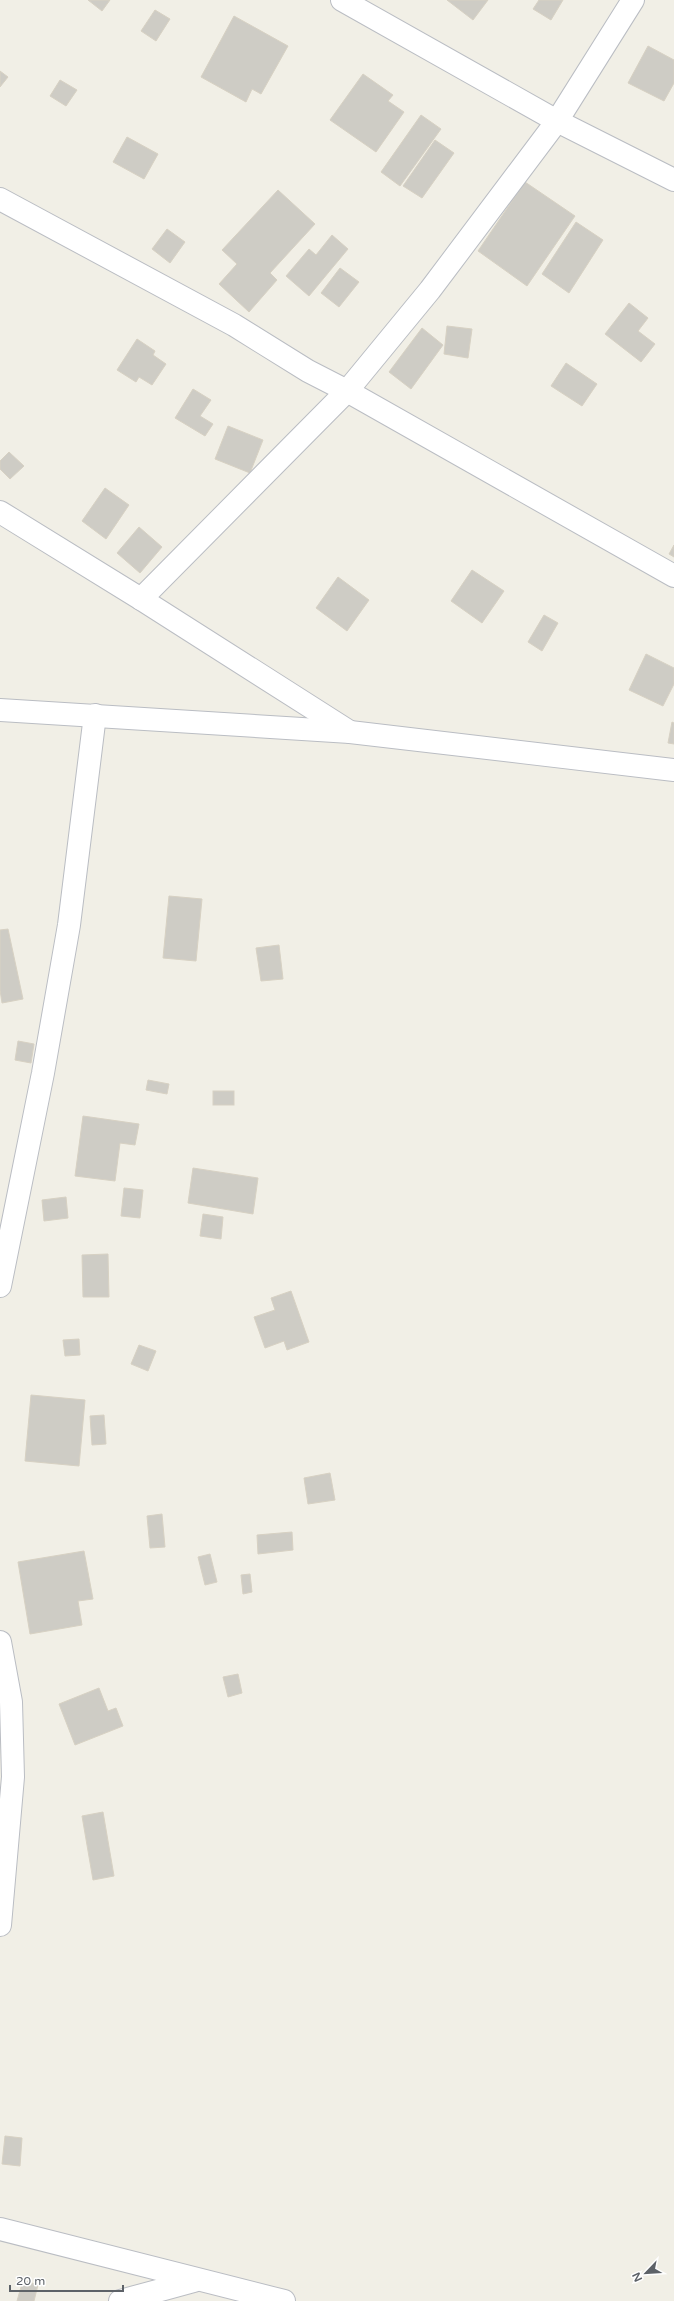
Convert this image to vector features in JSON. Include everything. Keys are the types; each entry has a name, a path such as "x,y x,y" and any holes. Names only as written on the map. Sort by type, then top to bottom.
{"street":[{"path":"342,0 557,121 674,180"},
{"path":"141,599 347,391 470,239 557,121 633,0"},
{"path":"0,199 234,325 308,372 347,391 674,576"},
{"path":"0,512 141,599 350,732"},
{"path":"0,710 350,732 674,770"},
{"path":"0,1286 43,1073 69,925 95,715"},
{"path":"0,1642 11,1702 13,1777 0,1925"},
{"path":"0,2229 196,2280 284,2301"},
{"path":"120,2301 196,2280"}],"building":[{"path":"88,0 110,0 102,11"},
{"path":"447,0 488,0 473,20"},
{"path":"539,0 563,0 551,20 533,9"},
{"path":"155,10 170,19 156,41 141,31"},
{"path":"234,16 288,46 261,94 252,89 246,102 201,77"},
{"path":"648,46 674,60 674,83 664,101 628,83"},
{"path":"0,71 8,77 0,87"},
{"path":"363,74 393,95 388,101 404,112 376,152 330,120"},
{"path":"60,80 77,90 66,106 50,96"},
{"path":"421,115 441,129 400,186 381,172"},
{"path":"127,137 158,154 144,179 113,162"},
{"path":"435,140 454,153 422,198 403,186"},
{"path":"525,182 575,216 527,286 478,251"},
{"path":"278,190 315,224 270,273 277,280 249,312 219,284 237,264 222,250"},
{"path":"576,222 603,240 569,293 542,274"},
{"path":"167,229 185,242 170,263 152,249"},
{"path":"332,235 348,249 309,296 286,276 309,249 316,255"},
{"path":"340,268 359,282 339,307 321,293"},
{"path":"629,303 648,318 638,331 655,344 641,362 605,334"},
{"path":"447,326 472,329 468,358 444,354"},
{"path":"422,328 443,345 411,389 389,372"},
{"path":"137,339 155,351 153,355 166,364 152,385 139,377 136,382 117,370"},
{"path":"566,363 597,384 582,406 551,386"},
{"path":"193,389 211,400 200,416 213,424 205,436 175,418"},
{"path":"228,426 263,440 250,473 215,459"},
{"path":"9,452 24,466 10,479 0,469 0,461"},
{"path":"105,488 129,505 106,539 82,521"},
{"path":"139,527 162,547 140,573 117,553"},
{"path":"674,545 674,557 669,554"},
{"path":"472,570 504,591 482,623 451,601"},
{"path":"338,577 369,600 347,631 316,608"},
{"path":"544,615 558,623 542,651 528,642"},
{"path":"646,654 674,668 674,684 663,706 629,690"},
{"path":"672,722 674,723 674,744 668,743"},
{"path":"169,896 202,899 196,961 163,958"},
{"path":"8,929 23,999 2,1003 0,990 0,930"},
{"path":"279,945 283,979 261,981 256,948"},
{"path":"18,1041 34,1044 31,1063 15,1060"},
{"path":"148,1080 169,1084 167,1094 146,1090"},
{"path":"213,1091 234,1091 234,1105 213,1105"},
{"path":"83,1116 139,1124 135,1145 120,1143 115,1181 75,1176"},
{"path":"193,1168 258,1178 253,1214 188,1203"},
{"path":"124,1188 143,1190 140,1218 121,1216"},
{"path":"66,1197 68,1218 44,1221 42,1200"},
{"path":"203,1214 223,1217 221,1239 200,1236"},
{"path":"108,1254 109,1297 83,1297 82,1255"},
{"path":"291,1291 309,1342 287,1350 284,1341 265,1348 254,1317 275,1310 271,1298"},
{"path":"79,1339 80,1355 65,1356 63,1340"},
{"path":"139,1345 156,1351 148,1371 131,1364"},
{"path":"31,1395 85,1400 79,1466 25,1461"},
{"path":"104,1415 106,1444 92,1445 90,1416"},
{"path":"330,1473 335,1500 308,1504 304,1478"},
{"path":"162,1514 165,1547 150,1548 147,1516"},
{"path":"292,1532 293,1550 258,1554 257,1535"},
{"path":"84,1551 93,1599 78,1601 82,1625 30,1634 18,1562"},
{"path":"210,1554 217,1582 205,1585 198,1557"},
{"path":"250,1574 252,1592 243,1594 241,1575"},
{"path":"238,1674 242,1693 228,1697 223,1677"},
{"path":"99,1688 108,1711 116,1708 123,1726 75,1745 59,1704"},
{"path":"103,1812 114,1876 93,1880 82,1816"},
{"path":"5,2136 22,2138 20,2166 2,2164"},
{"path":"23,2280 38,2285 34,2301 17,2301"}]}
